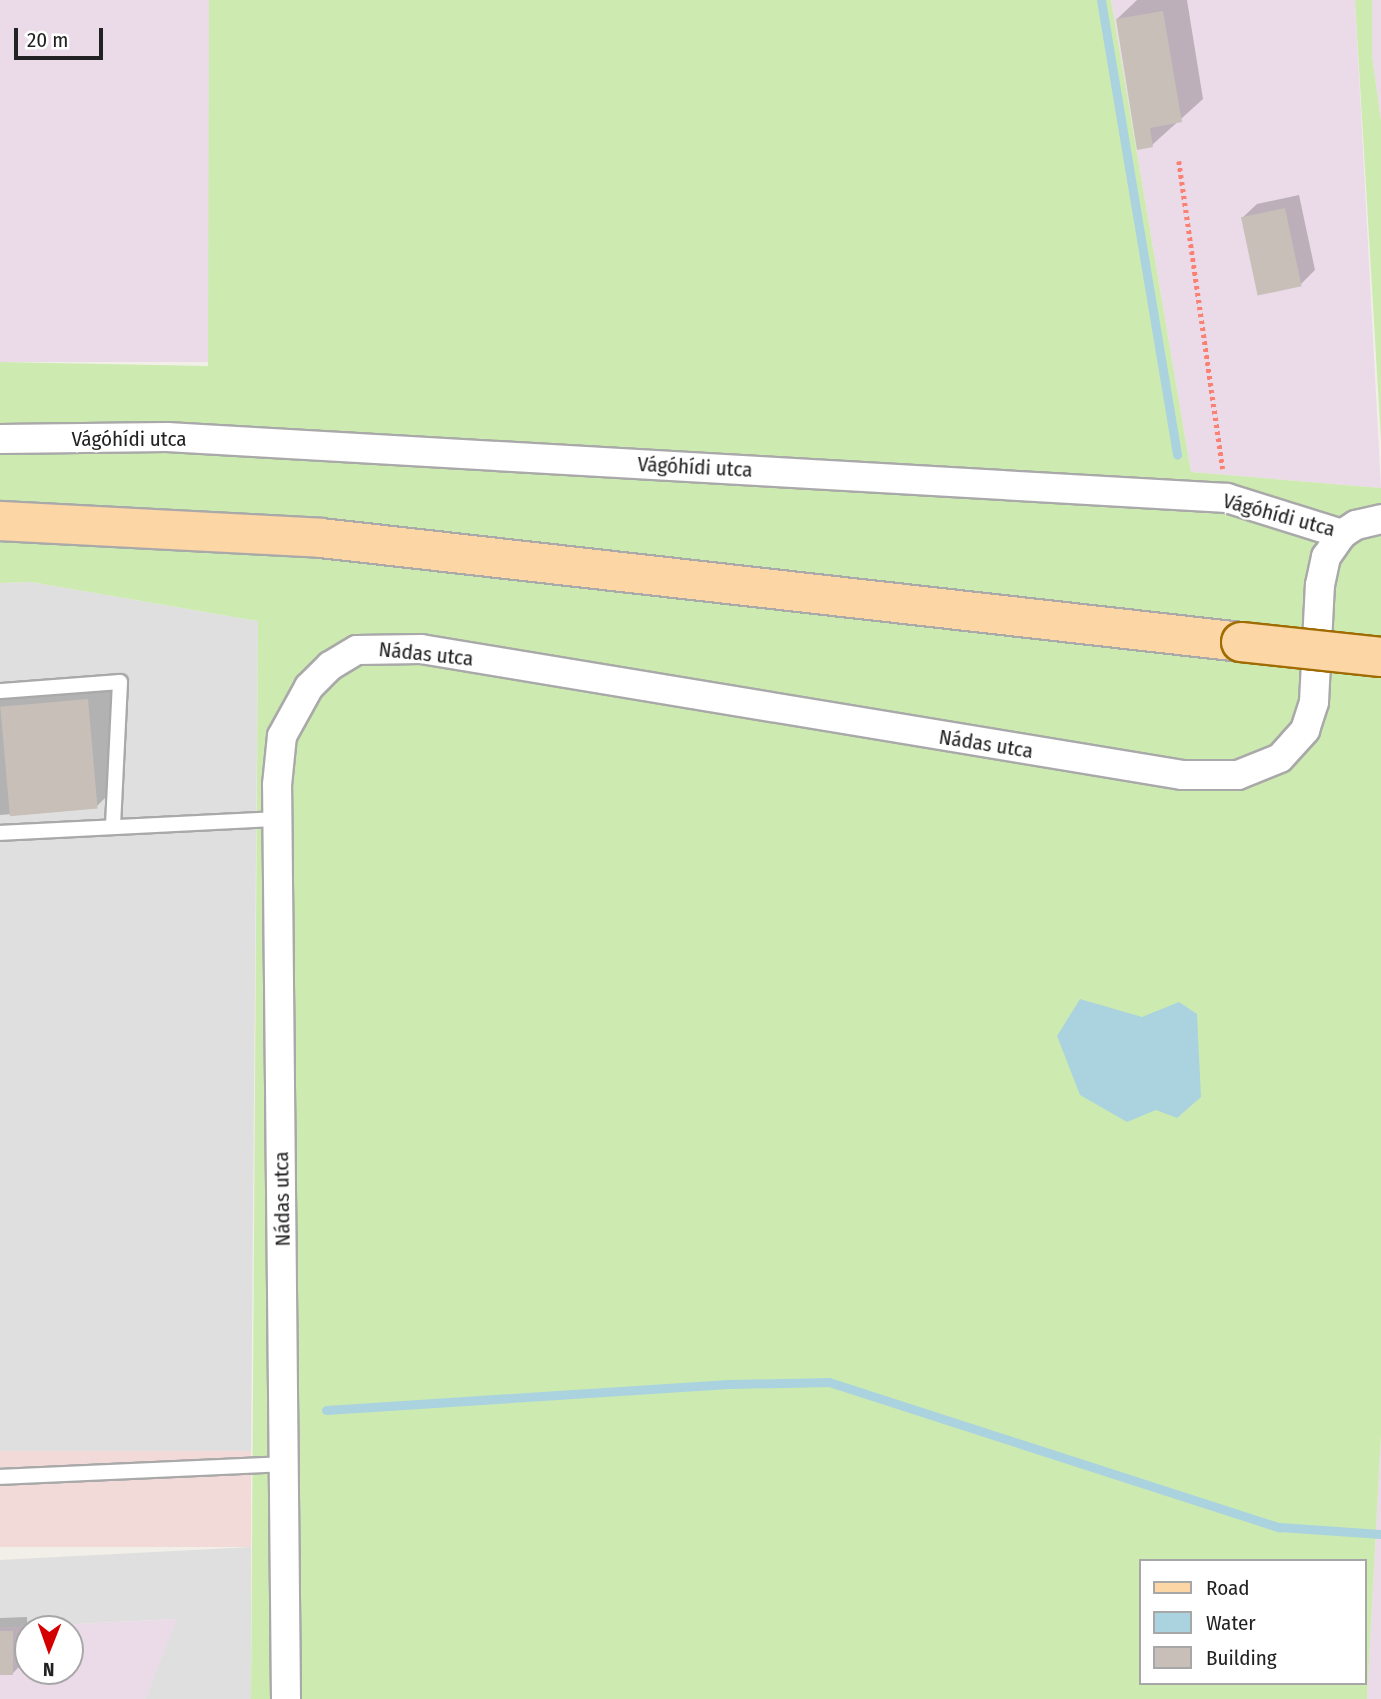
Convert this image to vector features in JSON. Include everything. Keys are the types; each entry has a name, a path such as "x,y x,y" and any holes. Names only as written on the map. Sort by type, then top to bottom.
{"main road":[{"path":"6,513 88,522 321,538 1381,657"}],"street":[{"name":"Vágóhídi utca","path":"0,439 167,437 1227,498 1342,534 1356,525 1381,519"},
{"name":"Nádas utca","path":"286,1699 286,1464 277,819 282,736 298,700 344,656 374,648 421,649 1182,775 1224,777 1254,771 1291,750 1310,718 1322,571 1331,547 1342,534"}],"lane":[{"path":"0,691 120,682 113,825"},
{"path":"0,833 113,825 277,819"},
{"path":"0,1477 286,1464"}],"path":[{"path":"1179,161 1227,498"}],"shaded area":[{"path":"0,0 209,0 209,362 0,362"},
{"path":"1111,0 1355,0 1381,488 1191,472"},
{"path":"1372,0 1381,0 1381,121 1372,55"},
{"path":"31,582 258,621 251,1451 0,1467 0,583"},
{"path":"1381,1435 1381,1699 1367,1699"},
{"path":"0,1451 251,1451 251,1547 0,1547"},
{"path":"251,1547 251,1699 145,1699 176,1619 84,1624 84,1615 14,1615 14,1627 0,1628 0,1560"},
{"path":"177,1619 145,1699 0,1699 0,1628 14,1627 14,1685 84,1685 84,1624"}],"green space":[{"path":"209,0 1111,0 1191,472 1381,488 1381,1435 1367,1699 251,1699 258,621 31,582 0,583 0,362 208,366"},
{"path":"1355,0 1372,0 1372,55 1381,121 1381,441"}],"water":[{"path":"1080,999 1142,1017 1179,1002 1197,1014 1201,1097 1177,1118 1156,1110 1127,1122 1080,1095 1057,1036"}],"building":[{"path":"1163,11 1182,122 1150,128 1153,147 1137,150 1116,19"},
{"path":"1285,208 1302,286 1258,296 1241,217"},
{"path":"88,699 98,809 10,816 0,707"},
{"path":"0,1631 13,1631 13,1675 0,1675"}],"waterway":[{"path":"1101,0 1177,455"},
{"path":"326,1410 732,1384 829,1382 1279,1527 1381,1534"}]}
